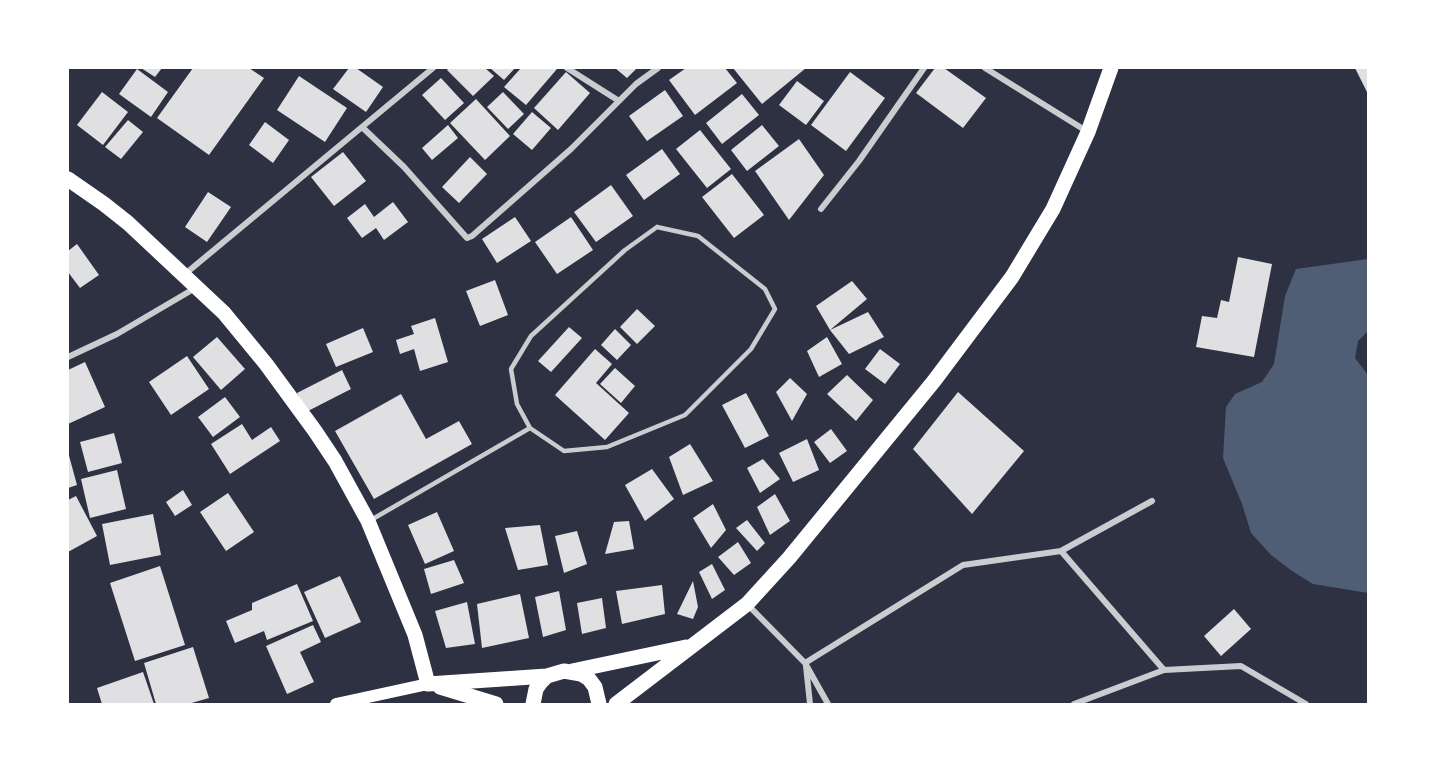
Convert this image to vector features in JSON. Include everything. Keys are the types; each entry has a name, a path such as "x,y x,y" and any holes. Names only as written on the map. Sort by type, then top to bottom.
{"main road":[{"path":"616,705 747,604 768,583 982,318 1012,277 1053,209 1088,132 1111,68"},
{"path":"68,179 128,223 197,287 246,338 315,431 335,461 368,521 415,635 428,684"},
{"path":"336,705 428,684 547,676 555,672 572,671 691,646"},
{"path":"572,671 589,679 595,687 599,705"},
{"path":"533,705 536,690 547,676"},
{"path":"428,684 496,705"}],"street":[{"path":"184,274 433,68"},
{"path":"567,68 620,101"},
{"path":"362,128 404,167 467,237 472,236 571,149 636,84 658,68"},
{"path":"821,209 859,161 924,68"},
{"path":"985,68 1088,132"},
{"path":"68,357 117,334 197,287"},
{"path":"805,663 963,566 1061,551 1152,501"},
{"path":"1061,551 1164,670"},
{"path":"747,604 805,663 828,705"},
{"path":"805,663 810,705"},
{"path":"1074,705 1164,670 1241,666 1306,705"}],"lane":[{"path":"657,227 698,236 765,289 775,309 751,349 685,415 608,447 564,451 530,428 517,404 511,369 531,336 626,250 657,227"},
{"path":"368,521 530,428"}],"water":[{"path":"1368,259 1368,331 1358,341 1355,358 1368,375 1368,593 1313,584 1271,555 1251,533 1223,458 1226,407 1235,394 1262,382 1274,364 1285,296 1296,269"}],"building":[{"path":"141,68 162,68 155,77"},
{"path":"193,68 249,68 264,78 209,155 157,118"},
{"path":"349,68 356,68 383,87 366,112 333,89"},
{"path":"449,68 485,68 494,76 473,96 447,70"},
{"path":"490,68 515,68 504,80"},
{"path":"521,68 557,69 526,105 504,87"},
{"path":"615,68 637,68 627,78"},
{"path":"686,68 725,68 737,83 695,115 669,80"},
{"path":"733,68 806,68 762,104"},
{"path":"935,68 944,68 986,98 963,128 916,93"},
{"path":"1355,68 1368,68 1368,94"},
{"path":"137,69 168,92 151,117 119,94"},
{"path":"566,72 590,93 558,130 534,108"},
{"path":"850,72 885,98 846,151 811,125"},
{"path":"299,76 347,108 325,142 277,110"},
{"path":"441,78 464,103 445,120 422,95"},
{"path":"797,81 824,101 806,125 779,105"},
{"path":"665,90 683,116 647,141 629,116"},
{"path":"102,92 128,112 103,145 77,125"},
{"path":"503,92 524,114 508,129 487,107"},
{"path":"742,94 759,115 722,144 706,123"},
{"path":"476,99 510,136 485,160 450,123"},
{"path":"532,112 551,128 532,150 513,134"},
{"path":"128,120 143,132 121,159 105,147"},
{"path":"265,122 289,140 273,163 249,145"},
{"path":"448,125 458,138 432,160 422,148"},
{"path":"762,125 779,146 747,171 731,150"},
{"path":"700,130 731,169 707,188 676,149"},
{"path":"799,139 824,175 789,220 755,171"},
{"path":"662,149 680,174 644,200 626,175"},
{"path":"343,152 366,181 334,206 311,177"},
{"path":"470,157 487,174 459,203 442,187"},
{"path":"732,174 764,215 734,238 702,197"},
{"path":"611,185 633,216 596,242 574,212"},
{"path":"208,192 231,207 207,242 185,227"},
{"path":"393,202 408,222 384,240 376,228 362,238 347,218 365,204 374,217"},
{"path":"515,217 531,241 497,263 482,239"},
{"path":"571,217 593,250 557,274 535,242"},
{"path":"77,244 99,275 80,288 68,272 68,251"},
{"path":"1238,257 1272,264 1254,357 1196,347 1202,316 1217,318 1221,300 1229,302"},
{"path":"495,280 508,315 480,326 466,291"},
{"path":"852,281 867,299 830,330 816,306"},
{"path":"637,309 655,326 637,344 620,327"},
{"path":"868,312 884,337 849,354 830,330"},
{"path":"435,318 448,362 420,371 414,349 400,354 396,340 414,334 411,326"},
{"path":"569,327 582,338 551,372 538,361"},
{"path":"363,328 373,352 336,367 326,344"},
{"path":"615,329 631,345 617,360 601,345"},
{"path":"217,337 245,369 221,390 193,357"},
{"path":"827,337 842,364 819,377 807,351"},
{"path":"595,349 612,364 596,383 629,413 605,440 555,395"},
{"path":"880,349 900,364 885,384 865,369"},
{"path":"187,356 209,389 171,415 149,382"},
{"path":"85,362 105,407 68,424 68,370"},
{"path":"615,368 635,386 621,403 600,384"},
{"path":"342,370 351,389 306,412 297,393"},
{"path":"847,375 873,400 856,421 827,394"},
{"path":"790,378 807,394 792,421 776,392"},
{"path":"958,392 1024,451 972,514 913,449"},
{"path":"746,393 769,436 745,448 722,405"},
{"path":"401,394 426,439 459,421 472,444 374,499 335,431"},
{"path":"225,397 240,417 213,437 198,417"},
{"path":"242,424 252,440 271,427 280,441 230,474 211,444"},
{"path":"831,429 847,451 830,463 814,442"},
{"path":"114,433 122,463 88,472 80,442"},
{"path":"807,439 819,470 793,482 779,453"},
{"path":"690,444 713,481 683,495 669,457"},
{"path":"68,452 77,485 68,488"},
{"path":"763,459 780,479 760,493 747,468"},
{"path":"652,469 674,499 645,521 625,485"},
{"path":"117,470 126,509 90,518 81,479"},
{"path":"183,490 192,505 175,516 166,502"},
{"path":"228,493 254,532 226,551 200,512"},
{"path":"775,494 790,521 770,535 757,507"},
{"path":"76,496 97,536 68,552 68,500"},
{"path":"713,504 726,530 711,548 693,518"},
{"path":"437,512 454,551 425,564 408,525"},
{"path":"153,514 161,555 110,565 102,524"},
{"path":"747,520 765,543 757,551 736,528"},
{"path":"629,521 634,549 605,554 614,522"},
{"path":"540,525 548,565 518,570 505,528"},
{"path":"577,531 587,564 564,573 555,536"},
{"path":"738,542 751,563 734,575 718,557"},
{"path":"454,560 464,583 431,594 424,569"},
{"path":"712,564 725,590 712,599 699,572"},
{"path":"160,566 185,645 135,661 110,583"},
{"path":"340,576 361,622 325,638 304,592"},
{"path":"693,581 698,607 693,619 677,614"},
{"path":"297,584 313,621 267,640 264,631 235,643 226,621 252,610 252,603"},
{"path":"662,585 665,614 622,624 616,591"},
{"path":"559,591 566,630 543,637 535,597"},
{"path":"520,594 529,638 482,648 477,604"},
{"path":"602,598 606,628 582,634 577,603"},
{"path":"467,602 475,644 446,648 435,611"},
{"path":"1234,609 1251,629 1221,656 1204,636"},
{"path":"313,625 321,642 300,652 314,682 287,694 266,646"},
{"path":"193,647 209,698 188,704 156,704 144,663"},
{"path":"143,672 154,704 102,704 97,688"}]}
